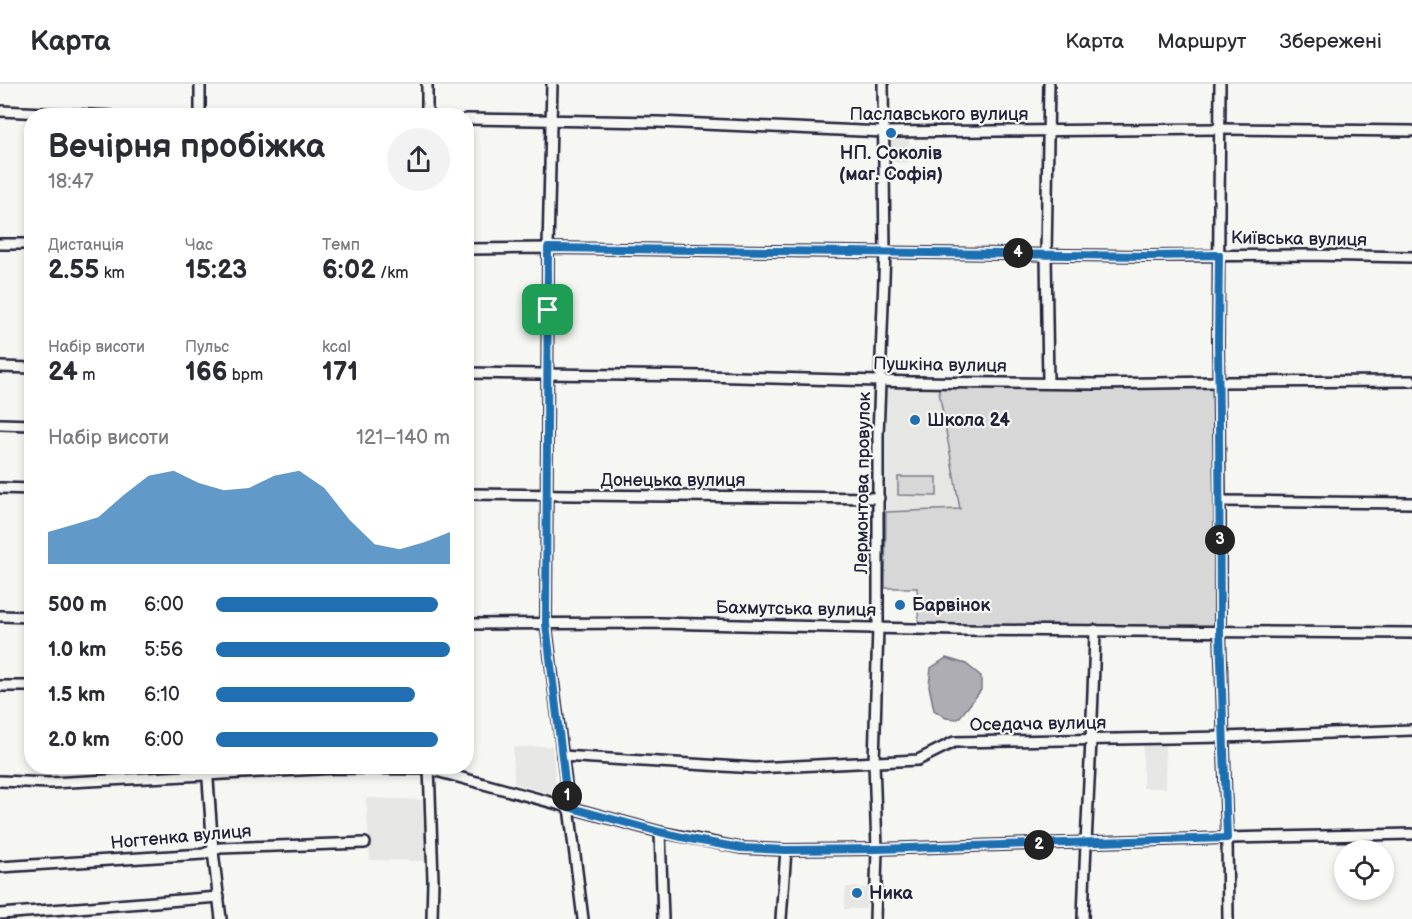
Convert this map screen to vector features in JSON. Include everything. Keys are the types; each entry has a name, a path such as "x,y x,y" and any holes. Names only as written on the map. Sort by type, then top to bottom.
{"street":[{"path":"200,84 200,108"},
{"path":"427,84 427,108"},
{"path":"552,84 548,248 546,624 583,919"},
{"name":"Лермонтова провулок","path":"875,919 877,849 874,762 878,627 878,435 885,252 883,84"},
{"path":"1048,383 1046,254 1049,84"},
{"path":"1220,84 1218,382 1220,631 1228,919"},
{"path":"0,111 24,112"},
{"name":"Паславського вулиця","path":"474,119 658,122 884,132 1219,129 1412,131"},
{"path":"0,244 24,244"},
{"name":"Київська вулиця","path":"474,249 1412,257"},
{"path":"0,367 24,368"},
{"name":"Пушкіна вулиця","path":"474,373 1094,384 1412,381"},
{"path":"0,424 24,425"},
{"path":"0,488 24,489"},
{"name":"Донецька вулиця","path":"474,494 879,498"},
{"path":"1220,501 1412,503"},
{"path":"0,616 24,617"},
{"name":"Бахмутська вулиця","path":"474,624 660,623 957,630 1412,633"},
{"path":"1083,919 1095,630"},
{"path":"0,686 24,686"},
{"name":"Оседача вулиця","path":"562,756 756,768 918,760 954,742 1224,737 1412,730"},
{"path":"0,781 50,783 159,774"},
{"path":"208,774 213,851 221,919"},
{"path":"429,774 432,919"},
{"path":"450,774 660,832 741,848 877,849 1412,834"},
{"path":"660,832 663,919"},
{"name":"Ногтенка вулиця","path":"0,867 203,854 220,848 365,843"},
{"path":"781,919 786,850"},
{"path":"0,914 219,897"}],"shaded area":[{"path":"888,138 909,138 909,163 888,162"},
{"name":"Школа 24","path":"886,385 938,386 960,510 886,512"},
{"path":"938,386 1217,387 1216,627 919,629 917,588 885,588 886,512 960,509"},
{"path":"898,477 937,477 937,496 898,495"},
{"path":"946,658 966,664 981,676 981,690 958,719 946,718 934,710 929,686 931,668"},
{"path":"1143,744 1165,744 1166,788 1143,788"},
{"path":"552,746 557,796 514,783 513,747"},
{"path":"366,798 422,800 428,861 370,860"},
{"path":"846,887 868,888 866,909 844,909"}],"place":[{"name":"НП. Соколів (маг. Софія)","path":"891,133"},
{"name":"Школа 24","path":"915,420"},
{"name":"Барвінок","path":"900,605"},
{"name":"Ника","path":"857,893"}],"route":[{"path":"548,248 1219,255 1220,631 1227,838 877,849 741,848 660,832 568,807 546,624 548,310 548,248"}]}
